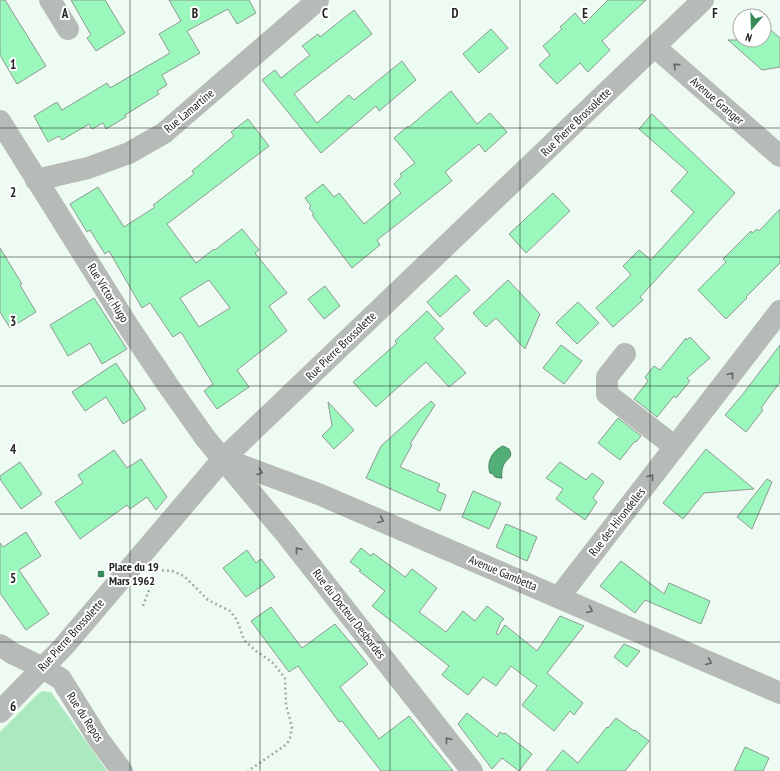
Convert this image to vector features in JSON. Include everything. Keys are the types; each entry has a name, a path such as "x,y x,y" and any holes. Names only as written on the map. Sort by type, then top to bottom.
{"street":[{"path":"50,0 68,29"},
{"name":"Rue Lamartine","path":"36,180 88,168 129,153 164,133 318,0"},
{"name":"Rue Pierre Brossolette","path":"0,712 20,689 44,668 64,646 223,459 703,0"},
{"name":"Avenue Granger","path":"655,47 780,156"},
{"name":"Rue Victor Hugo","path":"0,122 166,384 206,439 223,459"},
{"name":"Rue des Hirondelles","path":"558,596 780,311"},
{"path":"625,354 607,377 607,394 675,447"},
{"name":"Avenue Gambetta","path":"223,459 321,495 780,692"},
{"name":"Rue du Docteur Desbordes","path":"223,459 285,533 472,771"},
{"name":"Rue du Repos","path":"0,645 44,668 61,679 100,740 122,771"}],"path":[{"path":"135,562 148,569 172,571 184,576 208,600 230,611 237,620 244,640 256,651 272,662 284,678 286,705 292,727 290,738 287,744 248,771"},
{"path":"143,606 157,570"}],"shaded area":[{"path":"503,446 509,449 511,454 510,458 503,465 502,478 500,478 495,477 490,473 489,465 493,453"},
{"path":"43,691 51,692 107,771 0,771 0,732 39,693"}],"building":[{"path":"0,0 5,0 46,66 17,84 0,55"},
{"path":"71,0 105,0 125,33 96,51 87,38 91,35"},
{"path":"169,0 249,0 256,13 237,24 228,9 187,31 200,53 162,75 167,85 157,91 159,94 125,115 126,117 106,129 103,123 92,129 89,124 62,140 59,136 48,142 34,116 57,102 62,110 107,83 110,88 170,53 159,34 181,21"},
{"path":"608,0 646,0 602,41 610,50 588,72 580,63 557,84 539,65 550,55 543,46 562,29 560,27 575,13 584,24"},
{"path":"354,10 372,34 294,94 317,123 349,95 354,100 402,61 416,80 379,111 376,106 321,153 262,80 275,70 281,78 310,55 302,46 318,34 320,37"},
{"path":"491,29 508,48 479,73 463,54"},
{"path":"772,31 780,38 780,67 762,70 737,48 772,48"},
{"path":"451,91 477,124 490,113 507,132 485,152 479,144 445,172 452,181 377,240 380,245 352,268 312,215 314,214 309,208 311,206 305,198 323,184 334,197 339,193 364,224 401,193 394,184 402,176 400,174 415,163 394,138"},
{"path":"652,114 735,193 640,297 643,300 613,327 596,308 631,275 623,266 639,250 651,260 694,212 671,191 688,172 639,129"},
{"path":"248,119 269,146 167,224 196,263 242,229 259,250 255,253 287,293 269,306 287,331 237,370 249,387 217,409 204,391 213,384 181,332 173,337 150,303 142,308 109,251 105,254 90,230 87,232 70,204 98,187 124,227 155,207 153,205 194,174 192,171 234,136 231,132","holes":["209,280 230,308 199,327 180,298"]},
{"path":"553,193 570,211 526,253 509,234"},
{"path":"780,209 780,263 726,319 698,290 726,262 723,259 751,231 752,233 757,229 759,231"},
{"path":"0,248 22,284 20,285 36,312 10,328 0,312"},
{"path":"456,275 470,290 440,317 427,302"},
{"path":"508,280 540,314 525,349 496,318 486,327 473,313"},
{"path":"325,286 340,306 324,319 308,299"},
{"path":"94,298 127,349 102,364 90,343 68,356 50,325"},
{"path":"578,302 599,323 577,344 556,323"},
{"path":"427,311 444,329 434,338 466,373 449,387 426,362 376,407 353,382 397,343 395,341"},
{"path":"690,337 710,358 687,378 690,381 676,398 674,396 657,417 634,399 648,381 645,377 654,366 660,370 686,338 687,340"},
{"path":"561,345 582,361 564,384 543,368"},
{"path":"780,345 780,382 761,408 763,410 746,432 725,415"},
{"path":"116,363 146,409 123,424 106,397 85,411 72,392"},
{"path":"431,401 435,405 410,444 412,445 400,467 440,484 437,491 446,495 440,511 366,478 381,446"},
{"path":"328,402 354,430 334,449 322,436 332,426"},
{"path":"618,418 641,436 636,442 635,441 620,460 598,443"},
{"path":"706,449 754,489 704,493 683,519 663,503"},
{"path":"114,450 127,468 141,459 167,497 156,510 147,497 130,509 127,505 80,539 55,502 83,483 78,475"},
{"path":"20,462 42,494 21,509 0,479 0,476"},
{"path":"560,462 586,480 592,473 604,482 593,498 597,502 585,520 556,499 563,489 546,478"},
{"path":"767,479 772,482 752,529 737,517"},
{"path":"473,491 501,503 489,529 462,517"},
{"path":"506,524 537,537 527,561 496,547"},
{"path":"26,532 41,556 19,570 49,614 26,630 0,593 0,543 3,547"},
{"path":"361,548 371,556 373,553 405,577 412,569 437,588 419,612 446,632 463,611 475,621 487,606 504,619 501,622 496,634 498,635 505,625 537,651 560,616 584,626 547,673 583,703 574,715 570,711 554,731 522,705 537,686 511,666 496,686 483,677 468,695 442,675 449,666 372,606 385,591 350,562"},
{"path":"247,550 256,563 261,559 275,577 246,597 223,568"},
{"path":"621,561 664,594 669,583 710,601 701,624 645,600 635,613 600,586"},
{"path":"271,607 302,648 335,624 368,664 340,687 379,739 409,716 453,771 381,771 342,721 339,722 298,666 289,672 251,621"},
{"path":"624,644 640,651 627,667 614,657"},
{"path":"467,713 497,737 500,732 503,734 505,733 532,754 519,771 502,758 492,769 458,724"},
{"path":"616,718 649,741 625,771 546,771 563,750 578,763"},
{"path":"745,747 769,758 763,771 734,771"}],"place":[{"name":"Place du 19 Mars 1962","path":"101,574"}]}
